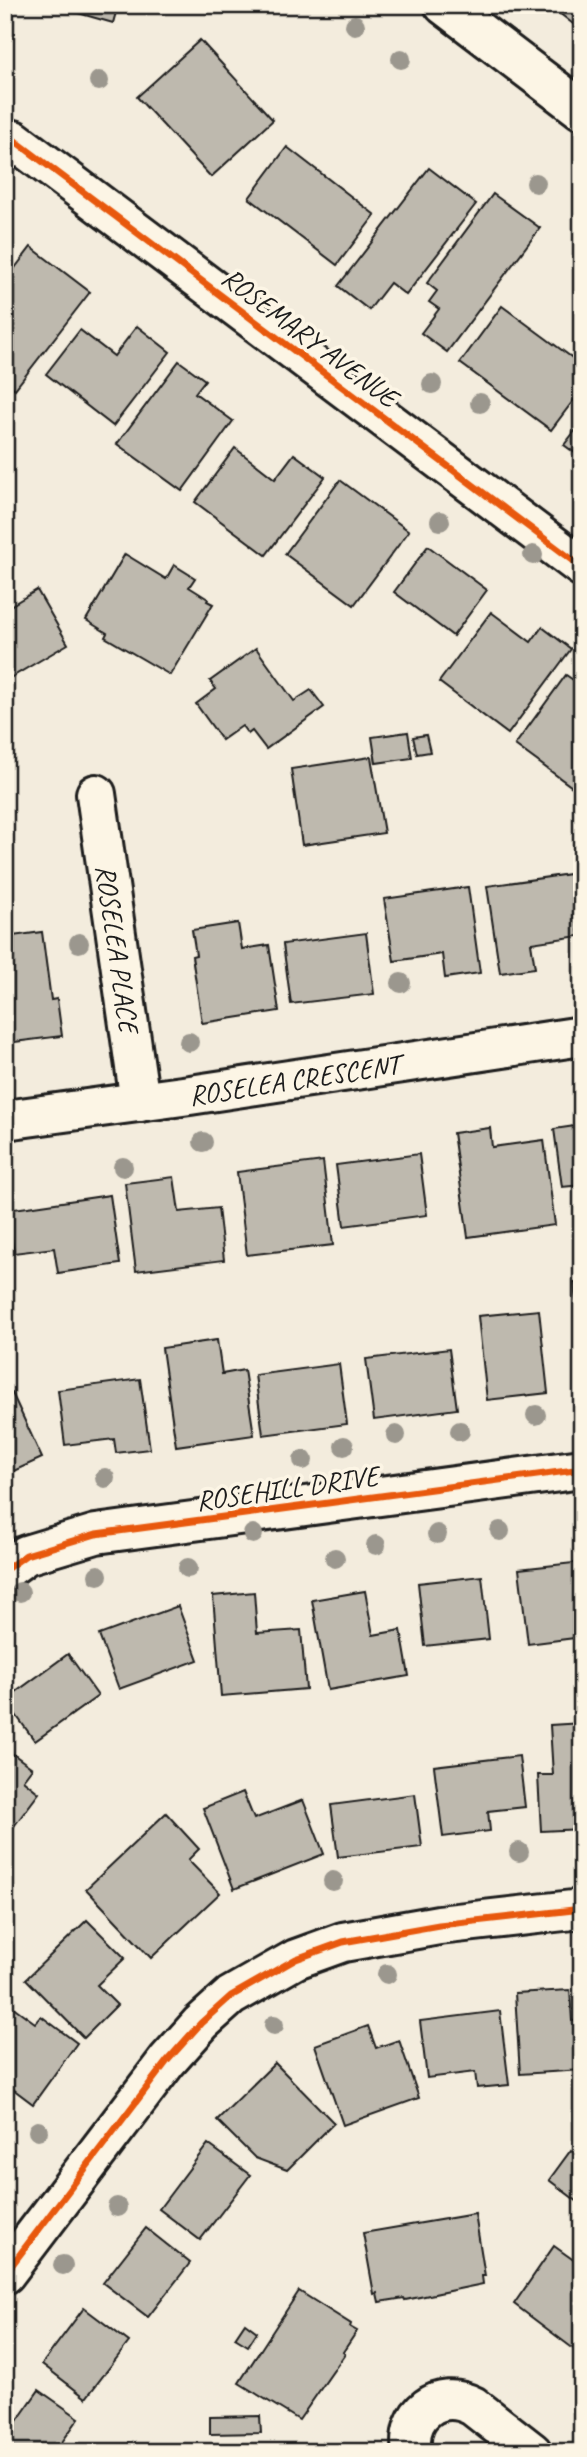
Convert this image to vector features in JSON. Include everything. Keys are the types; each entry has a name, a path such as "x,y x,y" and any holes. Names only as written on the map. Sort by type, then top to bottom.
{"street":[{"path":"444,5 582,110"},
{"name":"ROSEMARY AVENUE","path":"10,146 582,567"},
{"name":"ROSELEA PLACE","path":"96,794 140,1102"},
{"name":"ROSELEA CRESCENT","path":"5,1121 582,1036"},
{"name":"ROSEHILL DRIVE","path":"5,1570 26,1555 96,1535 582,1469"},
{"path":"5,2274 175,2051 208,2016 246,1987 296,1959 321,1949 368,1937 439,1925 582,1909"},
{"path":"412,2452 410,2438 421,2415 428,2406 451,2399 473,2406 532,2452"}],"building":[{"path":"50,5 118,5 113,23"},
{"path":"549,5 582,5 582,31"},
{"path":"200,40 273,120 211,177 137,97"},
{"path":"287,147 375,215 337,265 249,198"},
{"path":"429,168 476,204 406,295 390,283 369,310 338,286"},
{"path":"493,194 540,228 447,352 421,333 439,309 429,302 437,291 427,283"},
{"path":"31,247 90,292 15,389 5,381 5,281"},
{"path":"502,306 582,365 582,389 551,430 460,363"},
{"path":"137,326 170,352 113,426 46,374 80,330 114,356"},
{"path":"179,361 205,380 195,393 233,421 182,491 117,444"},
{"path":"582,422 582,458 564,445"},
{"path":"235,448 275,479 294,454 325,477 266,555 195,502"},
{"path":"340,480 409,531 354,605 285,554"},
{"path":"428,546 487,590 453,636 394,592"},
{"path":"125,554 166,579 174,565 195,578 189,587 213,604 170,675 105,637 107,633 86,620"},
{"path":"37,590 68,644 5,681 5,609"},
{"path":"491,612 531,642 542,627 571,649 508,734 439,682"},
{"path":"256,648 294,701 311,690 324,707 266,749 252,731 248,734 242,726 222,740 196,704 216,689 210,681"},
{"path":"566,675 582,686 582,788 579,792 515,745"},
{"path":"408,732 412,758 376,763 372,737"},
{"path":"426,735 430,752 417,754 413,737"},
{"path":"371,757 384,833 302,845 291,769"},
{"path":"570,874 579,936 531,943 535,968 500,973 487,886"},
{"path":"468,887 480,973 445,978 442,954 394,961 384,899"},
{"path":"238,923 242,949 269,945 279,1011 202,1023 192,956 196,955 192,930"},
{"path":"42,932 51,1000 57,999 62,1036 6,1043 5,937"},
{"path":"366,933 374,994 291,1004 283,944"},
{"path":"582,1125 582,1185 562,1187 554,1129"},
{"path":"490,1128 492,1147 544,1140 555,1225 468,1237 453,1133"},
{"path":"419,1154 427,1215 344,1226 336,1165"},
{"path":"323,1161 333,1245 247,1255 237,1172"},
{"path":"174,1177 179,1212 218,1208 224,1260 136,1271 125,1183"},
{"path":"110,1195 120,1264 58,1273 54,1248 14,1253 7,1210"},
{"path":"574,1283 582,1283 582,1365"},
{"path":"539,1310 548,1393 487,1400 478,1316"},
{"path":"217,1340 222,1374 244,1370 254,1435 176,1446 162,1348"},
{"path":"449,1349 457,1409 374,1420 366,1359"},
{"path":"339,1364 347,1424 263,1435 255,1375"},
{"path":"140,1379 150,1449 116,1453 114,1439 65,1445 58,1390"},
{"path":"12,1393 42,1458 5,1475 5,1396"},
{"path":"582,1562 582,1637 528,1644 519,1569"},
{"path":"482,1576 489,1639 425,1646 418,1583"},
{"path":"365,1591 373,1635 401,1630 409,1676 328,1690 312,1600"},
{"path":"254,1592 257,1633 301,1630 306,1689 221,1696 213,1596"},
{"path":"178,1606 198,1660 119,1689 99,1635"},
{"path":"68,1654 98,1696 35,1741 5,1700"},
{"path":"582,1723 582,1829 541,1831 538,1775 553,1775 550,1725"},
{"path":"5,1748 32,1768 23,1780 39,1793 5,1838"},
{"path":"519,1756 525,1807 488,1811 490,1831 443,1837 434,1766"},
{"path":"243,1792 254,1819 303,1800 324,1854 234,1889 203,1808"},
{"path":"415,1794 422,1847 338,1857 331,1805"},
{"path":"166,1813 199,1849 188,1860 220,1893 151,1958 86,1889"},
{"path":"87,1920 125,1958 97,1985 117,2005 84,2038 26,1979"},
{"path":"570,1990 572,2021 582,2020 582,2070 520,2074 515,1993"},
{"path":"5,2001 35,2023 41,2016 77,2043 33,2104 5,2083"},
{"path":"500,2011 509,2085 477,2088 475,2072 427,2078 420,2021"},
{"path":"368,2026 376,2048 399,2040 419,2098 343,2125 315,2045"},
{"path":"275,2063 334,2123 287,2170 255,2158 217,2120"},
{"path":"208,2144 250,2175 200,2240 159,2209"},
{"path":"571,2150 582,2159 582,2205 549,2180"},
{"path":"475,2214 485,2276 482,2276 483,2284 405,2300 379,2302 377,2293 374,2294 363,2233"},
{"path":"146,2228 190,2263 148,2317 103,2283"},
{"path":"554,2246 582,2266 582,2352 579,2353 514,2304"},
{"path":"299,2291 351,2324 350,2327 357,2331 343,2352 345,2354 299,2420 239,2383"},
{"path":"84,2308 129,2342 86,2398 42,2364"},
{"path":"245,2323 257,2332 248,2346 235,2338"},
{"path":"39,2390 79,2418 55,2452 5,2452 5,2413 17,2421"},
{"path":"260,2416 261,2433 210,2434 210,2417"}],"cycle path":[{"path":"5,151 14,140 582,567"},
{"path":"5,1570 26,1555 96,1534 582,1469"},
{"path":"5,2274 167,2061 201,2023 231,1996 296,1959 343,1942 439,1925 582,1909"}]}
